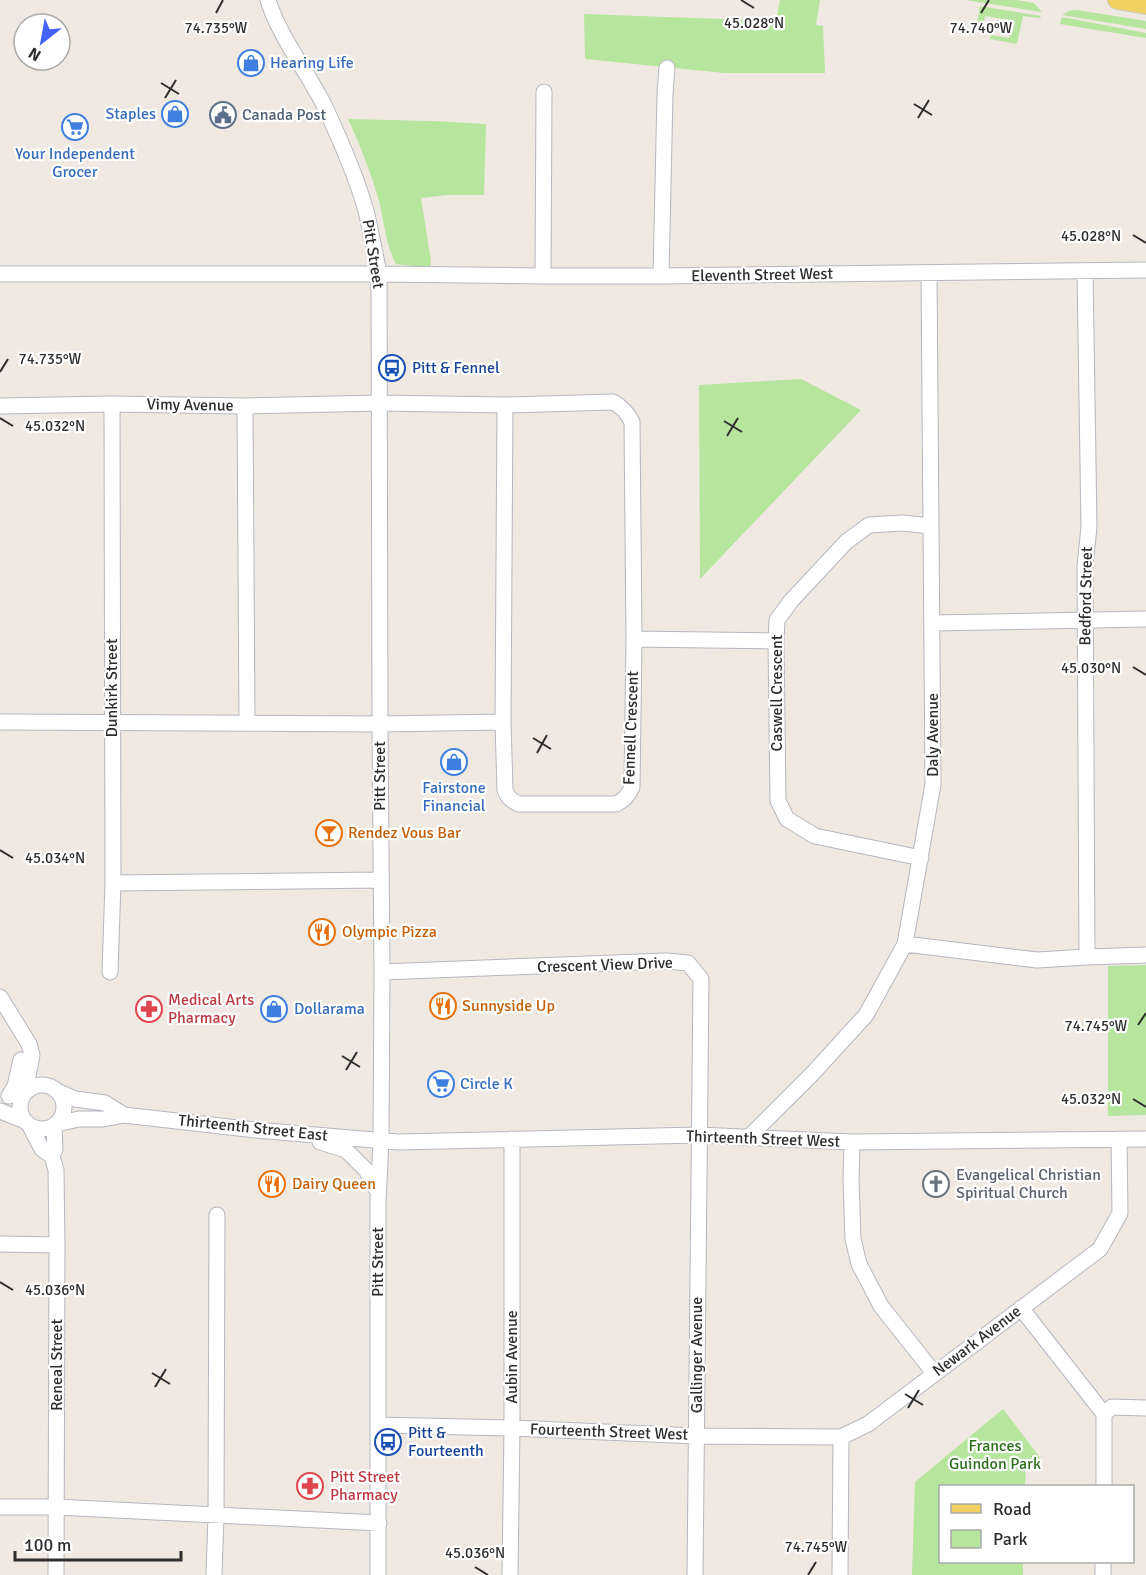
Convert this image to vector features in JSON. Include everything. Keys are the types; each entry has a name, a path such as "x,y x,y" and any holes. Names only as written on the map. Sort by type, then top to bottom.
{"main road":[{"path":"1121,0 1146,5"}],"street":[{"name":"Pitt Street","path":"268,0 290,46 323,104 348,159 366,210 379,274 382,972 381,1140 378,1192 378,1575"},
{"path":"662,276 664,105 667,68"},
{"path":"543,276 544,92"},
{"name":"Eleventh Street West","path":"0,274 662,276 1146,270"},
{"name":"Bedford Street","path":"1085,271 1089,527 1085,566 1087,957"},
{"name":"Daly Avenue","path":"748,1138 813,1073 866,1015 905,944 933,784 929,273"},
{"name":"Fennell Crescent","path":"380,403 505,405 613,402 627,413 632,422 634,639 632,787 629,794 616,804 519,804 507,796 505,790 503,722 505,405"},
{"name":"Vimy Avenue","path":"0,406 111,404 245,406 380,403"},
{"name":"Dunkirk Street","path":"110,972 113,883 111,404"},
{"path":"245,406 247,723"},
{"name":"Caswell Crescent","path":"921,858 815,836 786,819 778,801 776,641 777,620 791,602 846,542 868,525 902,523 932,526"},
{"path":"933,623 1146,619"},
{"path":"634,639 776,641"},
{"path":"0,722 380,724 503,722"},
{"path":"113,883 381,880"},
{"path":"905,944 1037,960 1146,956"},
{"name":"Crescent View Drive","path":"382,972 688,963 701,979 698,1135"},
{"path":"0,997 29,1044 32,1055 14,1095 42,1149 52,1156"},
{"path":"0,1111 43,1130 55,1125 62,1117 64,1108 62,1099 57,1091 49,1086 40,1085 14,1095"},
{"name":"Thirteenth Street East","path":"57,1091 75,1099 105,1103 124,1114"},
{"name":"Thirteenth Street East","path":"55,1125 79,1119 103,1119 124,1114 294,1134 381,1140"},
{"name":"Reneal Street","path":"55,1125 55,1149 52,1156 56,1170 57,1245 56,1575"},
{"path":"294,1134 346,1150 366,1170 378,1192"},
{"name":"Thirteenth Street West","path":"381,1140 398,1142 698,1135 852,1142 1146,1139"},
{"name":"Gallinger Avenue","path":"695,1575 698,1135"},
{"name":"Aubin Avenue","path":"510,1575 512,1139"},
{"name":"Newark Avenue","path":"841,1437 868,1424 1100,1249 1120,1213 1119,1139"},
{"path":"852,1142 853,1239 859,1264 881,1306 934,1373"},
{"path":"214,1575 217,1215"},
{"path":"0,1244 57,1245"},
{"path":"1021,1308 1104,1414 1104,1485"},
{"path":"1104,1414 1112,1407 1146,1408"},
{"name":"Fourteenth Street West","path":"378,1425 696,1436 841,1437"},
{"path":"840,1575 841,1437"},
{"path":"0,1507 379,1523"}],"green space":[{"path":"780,0 820,0 816,25 823,26 825,73 724,73 585,59 584,14 776,21"},
{"path":"966,0 1017,0 1034,3 1042,12"},
{"path":"980,6 1041,16 1040,18 1023,16 1016,44 990,39 991,35 1009,38 1015,21 985,16 983,26 977,25"},
{"path":"1077,10 1146,21 1146,29 1062,15"},
{"path":"1062,17 1146,33 1146,38 1060,24"},
{"path":"348,119 486,124 484,195 421,198 431,261 430,268 396,264 379,201"},
{"path":"801,379 861,410 700,579 699,385"},
{"path":"1146,965 1146,1115 1108,1116 1108,966"},
{"name":"Frances Guindon Park","path":"1003,1409 1041,1459 1026,1461 1025,1485 939,1485 939,1563 1023,1563 1023,1575 912,1575 915,1482"}],"place":[{"name":"Hearing Life","path":"251,63"},
{"name":"Staples","path":"175,114"},
{"name":"Canada Post","path":"223,115"},
{"name":"Your Independent Grocer","path":"75,127"},
{"name":"Pitt & Fennel","path":"392,368"},
{"name":"Fairstone Financial","path":"454,762"},
{"name":"Rendez Vous Bar","path":"329,833"},
{"name":"Olympic Pizza","path":"322,932"},
{"name":"Sunnyside Up","path":"443,1006"},
{"name":"Medical Arts Pharmacy","path":"149,1009"},
{"name":"Dollarama","path":"274,1009"},
{"name":"Circle K","path":"441,1084"},
{"name":"Dairy Queen","path":"272,1184"},
{"name":"Evangelical Christian Spiritual Church","path":"936,1184"},
{"name":"Pitt & Fourteenth","path":"388,1442"},
{"name":"Pitt Street Pharmacy","path":"310,1486"}]}
